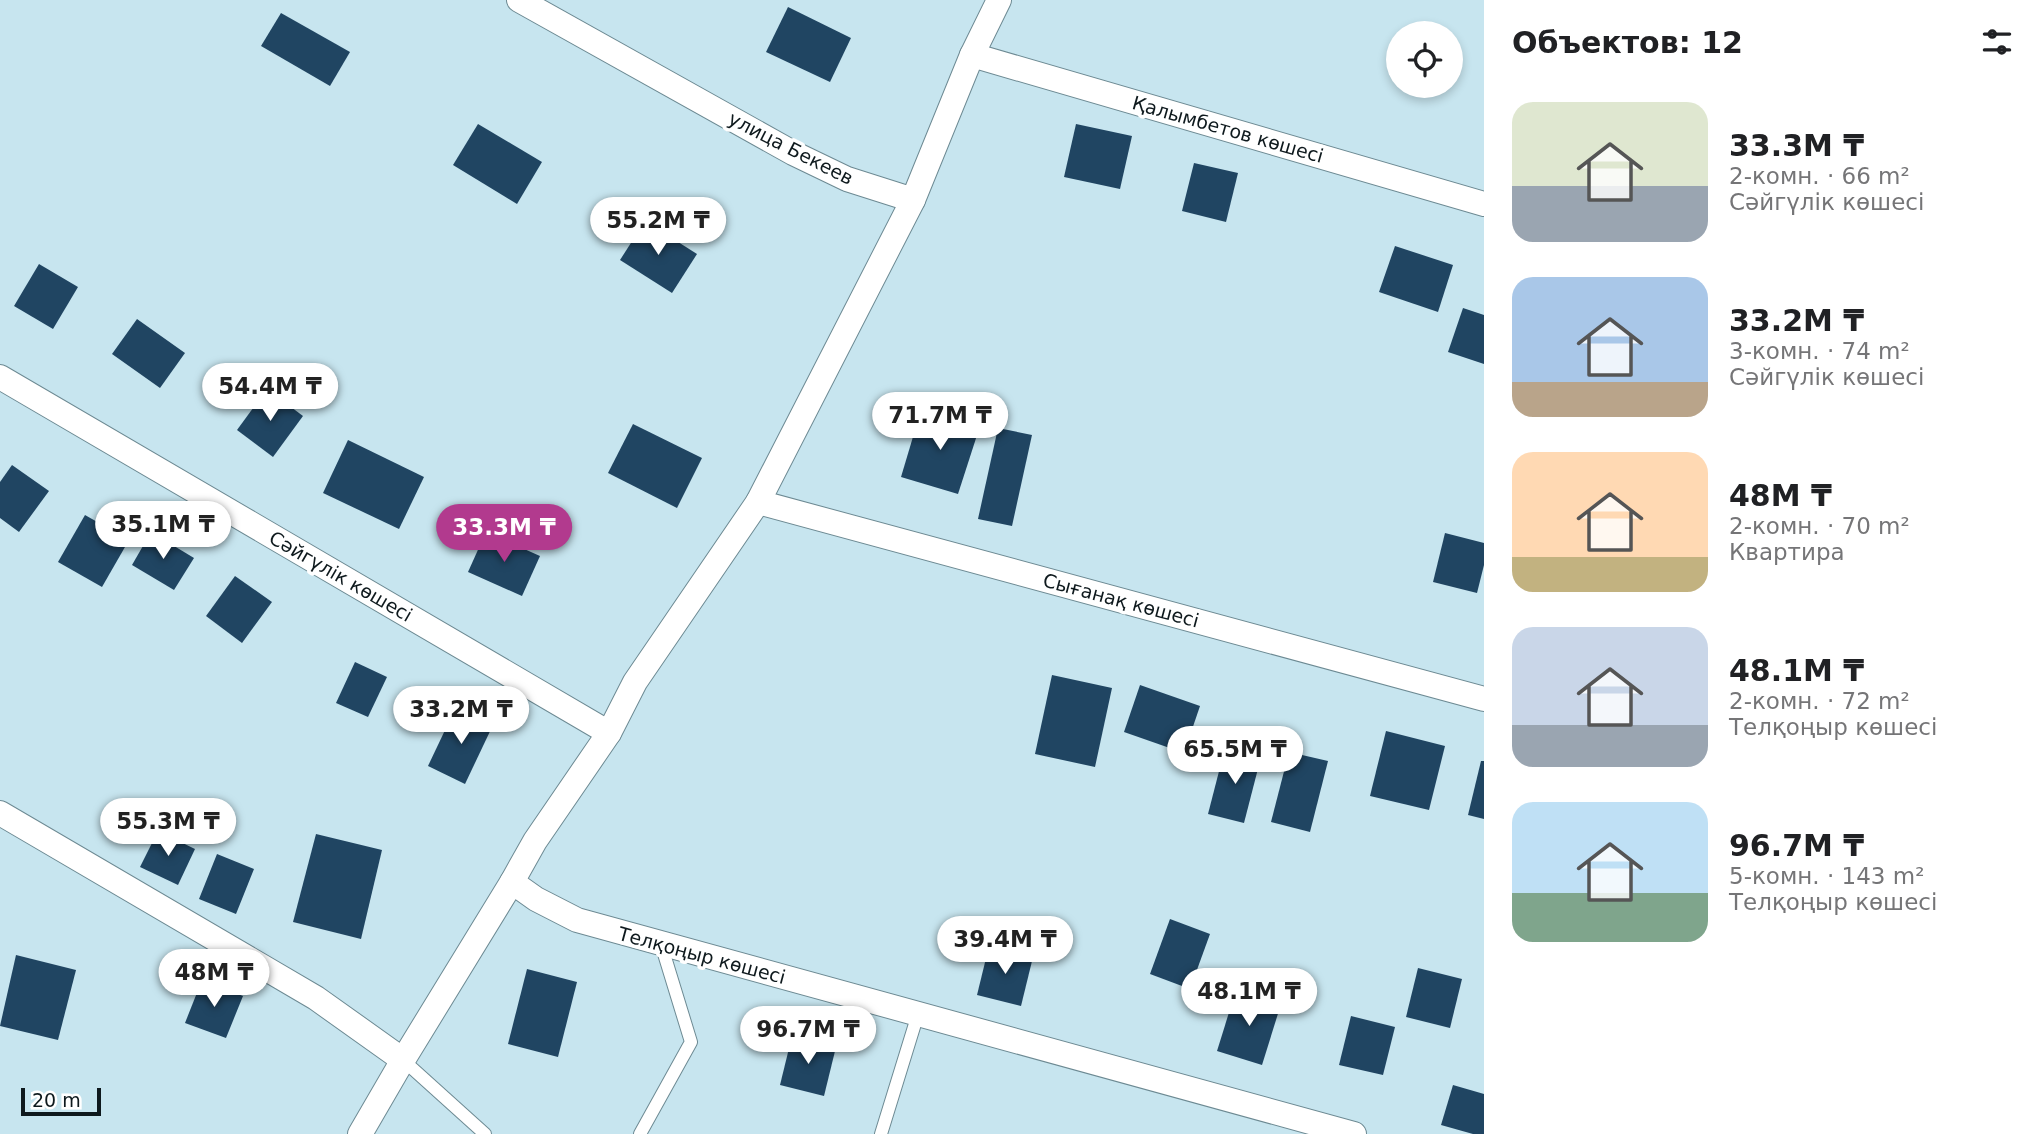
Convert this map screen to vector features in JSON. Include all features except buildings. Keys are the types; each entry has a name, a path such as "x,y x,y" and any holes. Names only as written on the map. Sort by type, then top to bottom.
{"street":[{"name":"улица Бекеев","path":"519,0 793,153 847,178 913,200"},
{"path":"360,1134 535,841 609,733 635,682 758,502 913,200 972,55 999,0"},
{"name":"Қалымбетов көшесі","path":"972,55 1484,204"},
{"name":"Сәйгүлік көшесі","path":"0,377 609,733"},
{"name":"Сығанақ көшесі","path":"758,502 1484,699"},
{"path":"0,813 316,998 403,1060"},
{"name":"Телқоңыр көшесі","path":"512,882 536,899 577,920 918,1014 1310,1128 1354,1134"}],"lane":[{"path":"640,1134 691,1042 661,943"},
{"path":"881,1134 918,1014"},
{"path":"403,1060 485,1134"}]}
